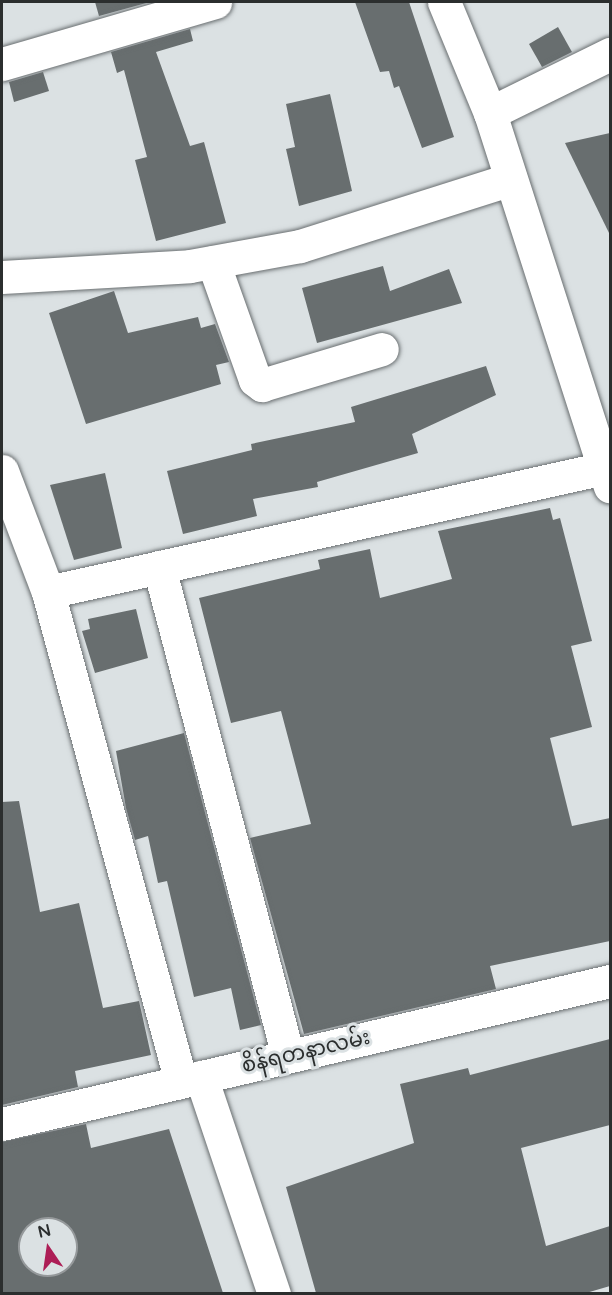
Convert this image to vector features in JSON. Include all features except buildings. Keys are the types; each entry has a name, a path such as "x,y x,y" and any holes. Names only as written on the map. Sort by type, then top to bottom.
{"street":[{"path":"2,64 214,2"},
{"path":"48,592 159,567 607,477 490,113 444,2"},
{"path":"490,113 610,54"},
{"path":"2,277 213,262 300,246 511,179"},
{"path":"213,262 255,380 262,385 382,349"},
{"path":"2,471 48,592 191,1080 274,1293"},
{"path":"159,567 288,1056"},
{"name":"စိန်ရတနာလမ်း","path":"2,1124 610,981"}]}
